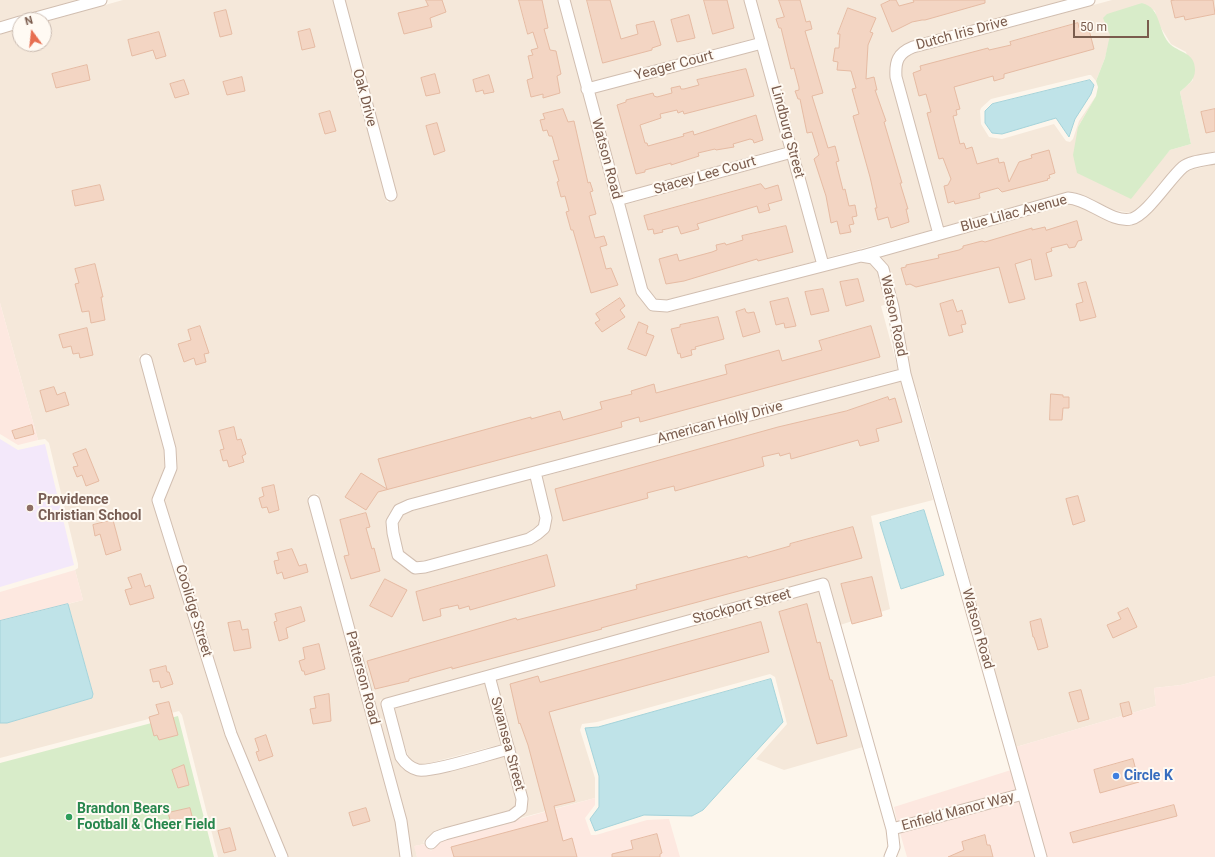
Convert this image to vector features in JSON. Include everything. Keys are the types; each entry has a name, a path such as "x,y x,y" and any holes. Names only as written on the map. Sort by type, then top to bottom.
{"street":[{"path":"52,13 101,0"},
{"name":"Oak Drive","path":"339,0 391,195"},
{"name":"Watson Road","path":"564,0 642,291 653,305 667,306 861,256 873,258 883,269 893,307 905,374 1041,857"},
{"name":"Lindburg Street","path":"750,0 823,265"},
{"name":"Dutch Iris Drive","path":"938,234 896,77 898,57 905,50 913,47 1089,0"},
{"path":"0,28 12,24"},
{"name":"Yeager Court","path":"587,89 762,42"},
{"name":"Stacey Lee Court","path":"617,200 792,152"},
{"name":"Blue Lilac Avenue","path":"861,256 1068,198 1076,198 1121,219 1131,219 1141,213 1184,166 1215,158"},
{"name":"Coolidge Street","path":"146,360 170,449 171,468 158,500 231,734 282,857"},
{"name":"American Holly Drive","path":"535,472 546,518 544,528 529,539 425,567 415,568 398,555 392,522 399,510 410,505 905,374"},
{"name":"Patterson Road","path":"314,501 400,821 406,857"},
{"name":"Stockport Street","path":"509,749 427,770 411,767 405,763 401,757 387,704 823,584 892,830 894,847 890,857"},
{"name":"Swansea Street","path":"431,843 436,837 512,816 521,809 522,799 489,676"},
{"name":"Enfield Manor Way","path":"892,830 1023,794"}],"shaded area":[{"path":"0,0 79,0 36,12 12,12 12,19 0,22"},
{"path":"123,0 334,0 387,202 397,199 344,0 558,0 637,292 649,309 653,311 669,312 824,271 867,262 871,264 878,272 887,304 881,306 898,369 408,500 395,507 388,519 395,559 412,572 426,573 530,545 547,532 551,520 550,510 541,477 901,381 933,500 871,516 890,609 840,625 828,583 821,579 380,700 396,758 402,768 419,776 428,776 505,756 517,800 517,806 510,811 434,831 423,842 425,844 415,846 417,857 411,857 406,819 318,494 308,496 395,822 400,857 287,857 236,732 164,501 176,471 176,449 149,353 139,356 165,450 166,467 153,497 276,857 218,857 182,715 179,711 0,758 0,723 7,723 92,698 93,694 68,604 83,600 75,570 78,568 78,564 49,443 45,439 38,440 0,303 0,34 12,30 12,52 52,52 52,20"},
{"path":"569,0 745,0 755,38 591,82"},
{"path":"756,0 1066,0 911,42 901,46 894,53 890,65 891,77 932,230 826,258"},
{"path":"1112,0 1215,0 1215,151 1180,162 1138,209 1130,213 1114,210 1078,193 1068,192 942,227 902,76 901,66 903,61 908,56","holes":["1142,3 1155,11 1158,23 1171,44 1186,52 1193,80 1180,92 1191,144 1170,150 1162,159 1078,127 1096,96 1079,121 1073,139 1070,142 1066,141 1054,124 1002,139 989,137 981,124 980,111 981,108 991,99 1089,75 1091,75 1096,81 1105,58 1111,35 1107,27"]},
{"path":"758,50 785,147 621,193 594,93"},
{"path":"789,159 816,261 666,300 655,300 646,288 624,205"},
{"path":"1215,164 1215,676 1181,685 1154,688 1156,706 1016,747 919,397 917,398 910,372 888,268 879,257 1068,204 1076,204 1119,224 1133,224 1145,218 1187,171"},
{"path":"0,303 38,440 18,445 0,434"},
{"name":"Providence Christian School","path":"0,439 18,450 45,444 74,565 0,587"},
{"path":"531,479 540,517 539,524 526,534 424,561 416,562 403,552 398,524 403,515 412,511"},
{"path":"75,570 83,600 0,621 0,592"},
{"path":"819,591 863,747 784,770 756,759 787,724 775,677 770,674 597,722 582,724 580,730 595,778 595,798 520,818 526,811 527,797 496,680"},
{"path":"1215,676 1215,857 1046,857 1016,747 1156,706 1154,688 1181,685"},
{"path":"486,683 502,744 426,764 419,764 409,759 393,709"},
{"path":"1011,770 1017,790 897,822 894,807"},
{"path":"595,798 595,805 585,818 591,835 596,835 647,820 669,819 680,857 417,857 414,846 425,844 431,851 439,842 447,839"},
{"path":"1020,801 1035,857 907,857 900,833"}],"green space":[{"path":"1142,3 1153,10 1163,34 1171,45 1187,54 1193,60 1195,74 1190,82 1180,92 1191,144 1170,150 1131,199 1077,173 1073,155 1078,127 1096,96 1098,87 1096,81 1105,58 1110,35 1103,18 1107,14"},
{"path":"178,716 214,857 0,857 0,763"}],"water":[{"path":"1090,80 1094,85 1091,94 1075,119 1069,137 1056,118 1002,134 992,133 985,123 985,111 992,104"},
{"path":"924,510 944,575 901,589 880,523"},
{"path":"68,604 93,694 92,698 7,723 0,723 0,621"},
{"path":"771,679 783,722 703,810 692,816 644,815 595,831 590,819 599,807 599,776 585,728 598,727"}],"building":[{"path":"426,0 442,0 446,12 430,18 432,27 404,34 398,13 428,6"},
{"path":"519,0 542,0 548,28 544,29 550,50 556,51 561,74 557,76 560,93 543,98 543,94 531,97 527,80 533,78 528,56 533,55 531,50 538,48 533,32 528,34"},
{"path":"587,0 610,0 621,39 638,34 636,25 654,21 661,45 652,48 652,50 603,63"},
{"path":"704,0 727,0 734,28 713,34"},
{"path":"779,0 800,0 806,22 810,21 812,29 805,31 823,93 812,96 828,148 835,146 839,161 836,162 843,190 845,189 849,206 855,205 857,216 852,217 854,224 849,225 851,232 840,234 837,221 831,223 826,196 814,159 819,155 812,132 807,133 800,99 798,99 795,91 799,90 799,87 794,68 791,69 781,28 779,28 776,19 784,17"},
{"path":"891,0 896,0 899,6 914,2 913,0 985,0 985,3 925,20 912,22 892,32 881,5"},
{"path":"1213,0 1215,14 1185,20 1184,16 1175,18 1171,1"},
{"path":"848,8 876,18 870,32 873,33 868,45 866,79 874,77 877,90 875,90 886,121 884,122 902,183 900,183 908,209 906,209 909,222 891,228 888,217 878,220 875,208 877,208 870,177 853,116 859,114 852,89 856,88 851,71 837,70 838,62 833,61 835,48 839,48 840,34 838,34"},
{"path":"226,10 232,34 220,37 214,13"},
{"path":"689,15 695,38 677,42 671,20"},
{"path":"1078,23 1079,28 1088,26 1094,49 1004,74 1004,78 994,81 993,76 954,87 960,109 956,110 957,115 953,116 960,144 964,143 966,149 972,147 977,164 998,158 999,163 1004,162 1009,182 1019,162 1032,158 1031,155 1049,150 1055,173 1049,175 1050,178 1047,179 1048,180 1002,192 998,188 980,193 980,198 955,204 954,201 948,203 944,186 948,185 951,179 943,158 939,159 927,113 931,112 926,94 919,96 913,73 921,70 920,66 988,48 989,50 1011,45 1010,42"},
{"path":"310,29 315,47 302,50 298,32"},
{"path":"159,32 166,56 156,59 153,50 132,56 128,40"},
{"path":"87,65 90,80 56,88 52,74"},
{"path":"746,69 754,96 684,114 683,111 678,113 677,110 660,114 661,118 640,125 645,143 647,143 648,146 684,136 683,134 693,131 694,135 756,115 763,140 754,143 753,140 750,139 733,144 734,147 698,153 699,156 671,165 671,163 645,170 645,172 636,174 617,105 626,102 626,100 653,93 654,96 657,97 672,93 671,88 680,86 681,89 684,89 699,85 697,80"},
{"path":"435,74 440,93 426,96 421,78"},
{"path":"489,75 494,92 484,94 483,90 476,92 473,80"},
{"path":"242,77 245,91 227,95 223,82"},
{"path":"184,80 189,94 175,98 170,84"},
{"path":"563,109 568,122 574,121 588,183 590,182 593,191 590,192 596,214 589,216 595,238 604,236 607,245 600,247 606,269 611,268 618,285 591,293 573,230 571,230 566,212 569,211 565,196 561,197 557,182 559,181 553,161 559,160 552,136 549,136 547,130 543,131 540,120 545,119 543,114"},
{"path":"1215,109 1215,131 1206,133 1201,112"},
{"path":"330,111 336,131 325,134 319,114"},
{"path":"437,123 445,151 434,155 426,126"},
{"path":"761,184 765,189 778,185 782,200 768,204 770,210 759,213 757,206 697,224 699,229 681,234 678,226 662,230 663,232 654,234 653,229 648,230 644,216"},
{"path":"100,185 104,200 75,206 72,191"},
{"path":"1077,221 1082,240 1078,241 1075,247 1069,248 1067,244 1051,248 1052,251 1046,253 1052,276 1035,280 1031,259 1015,264 1025,299 1009,303 999,267 916,287 910,284 906,285 901,268 906,267 906,265 939,258 938,255 959,250 963,248 963,246 982,241 985,242 1032,228 1032,230 1045,227 1046,230"},
{"path":"786,226 793,252 758,261 757,259 684,281 666,284 659,259 677,254 679,261 717,250 716,245 725,243 726,245 743,240 742,236"},
{"path":"95,264 103,297 101,297 105,320 91,323 89,311 82,312 75,284 79,283 75,269"},
{"path":"858,279 864,301 846,306 840,282"},
{"path":"1086,282 1096,317 1080,321 1076,304 1083,302 1078,284"},
{"path":"823,289 829,311 811,315 805,292"},
{"path":"620,298 625,306 620,310 625,317 602,332 595,323 600,320 596,314"},
{"path":"788,298 796,326 785,328 784,323 776,325 770,302"},
{"path":"953,300 957,312 962,310 966,324 961,325 963,332 949,336 940,304"},
{"path":"745,309 748,313 754,312 760,332 743,337 736,312"},
{"path":"718,317 724,339 695,347 696,349 691,350 692,355 681,358 680,353 678,354 671,329 680,327 680,325"},
{"path":"639,322 648,326 646,333 654,336 646,356 628,349"},
{"path":"200,326 209,353 204,354 206,362 196,365 194,358 184,362 178,344 191,340 188,330"},
{"path":"871,326 880,357 640,422 639,417 621,422 622,427 378,492 366,510 345,497 361,473 387,489 378,459 531,417 531,419 560,411 563,420 602,409 600,402 632,394 631,391 654,384 656,393 727,374 725,365 779,350 782,361 822,350 819,341"},
{"path":"87,328 93,355 80,358 79,353 73,354 71,346 63,348 59,335"},
{"path":"54,387 57,395 65,392 69,405 46,412 40,391"},
{"path":"1051,394 1069,397 1069,408 1063,408 1062,420 1050,420"},
{"path":"888,397 889,400 895,398 902,422 876,429 879,441 860,446 858,440 791,459 790,453 780,456 779,453 762,457 764,466 675,491 674,486 647,493 648,498 563,521 555,489 778,427 846,411"},
{"path":"32,425 34,434 15,439 12,431"},
{"path":"234,427 237,440 241,439 246,454 242,456 244,462 229,467 227,460 223,461 220,450 224,449 219,431"},
{"path":"86,449 99,481 86,486 82,475 77,477 73,467 78,466 73,454"},
{"path":"274,485 279,510 269,513 267,507 262,508 259,498 264,496 262,488"},
{"path":"1078,496 1085,521 1073,525 1066,499"},
{"path":"366,513 370,527 366,528 372,549 374,548 380,571 351,579 344,556 349,555 340,520"},
{"path":"113,520 121,550 106,555 100,534 95,536 93,525"},
{"path":"853,527 862,558 452,669 452,667 409,679 409,681 375,689 367,661 516,618 517,620 637,589 636,585 747,556 748,558 790,546 790,544"},
{"path":"292,549 299,566 306,564 308,572 284,579 282,572 277,574 274,561 279,560 277,553"},
{"path":"547,555 555,586 470,610 469,606 459,609 458,605 440,609 441,616 423,621 416,592"},
{"path":"141,574 145,587 150,585 154,598 130,605 125,590 132,588 128,578"},
{"path":"872,577 882,616 852,624 841,584"},
{"path":"385,579 407,590 392,617 370,606"},
{"path":"807,604 817,643 820,642 830,680 832,680 847,736 817,744 779,612"},
{"path":"301,607 305,621 286,628 288,638 279,641 274,622 277,621 275,614"},
{"path":"1128,608 1137,627 1113,638 1107,625 1121,619 1118,613"},
{"path":"1041,619 1048,647 1038,650 1033,637 1030,622"},
{"path":"240,621 242,630 248,629 251,648 234,651 228,623"},
{"path":"761,622 769,652 549,712 575,801 554,806 563,841 572,838 577,857 454,857 451,847 548,821 528,745 520,723 519,724 510,684 538,676 540,682"},
{"path":"319,644 325,669 305,675 299,661 305,659 303,648"},
{"path":"166,666 167,672 169,672 173,684 161,688 159,681 153,682 150,670"},
{"path":"1081,690 1089,719 1078,722 1069,693"},
{"path":"329,694 331,721 313,724 310,709 316,708 314,697"},
{"path":"169,702 178,735 159,740 157,735 154,736 149,717 159,714 156,705"},
{"path":"1129,702 1132,714 1123,717 1120,704"},
{"path":"266,735 273,756 259,761 256,752 259,751 255,739"},
{"name":"Circle K","path":"1133,759 1139,782 1100,793 1094,770"},
{"path":"184,765 189,785 178,788 172,770"},
{"name":"Circle K","path":"1174,805 1177,816 1073,843 1070,833"},
{"path":"190,808 193,820 172,826 168,813"},
{"path":"366,808 370,821 353,826 349,813"},
{"path":"230,828 236,850 224,853 218,831"},
{"path":"657,834 662,853 660,854 660,857 612,857 612,854 633,849 631,841"},
{"path":"985,835 987,845 990,845 993,857 948,857 964,850 962,842"}],"place":[{"name":"Providence Christian School","path":"30,508"},
{"name":"Circle K","path":"1116,776"},
{"name":"Brandon Bears Football & Cheer Field","path":"69,817"}]}
